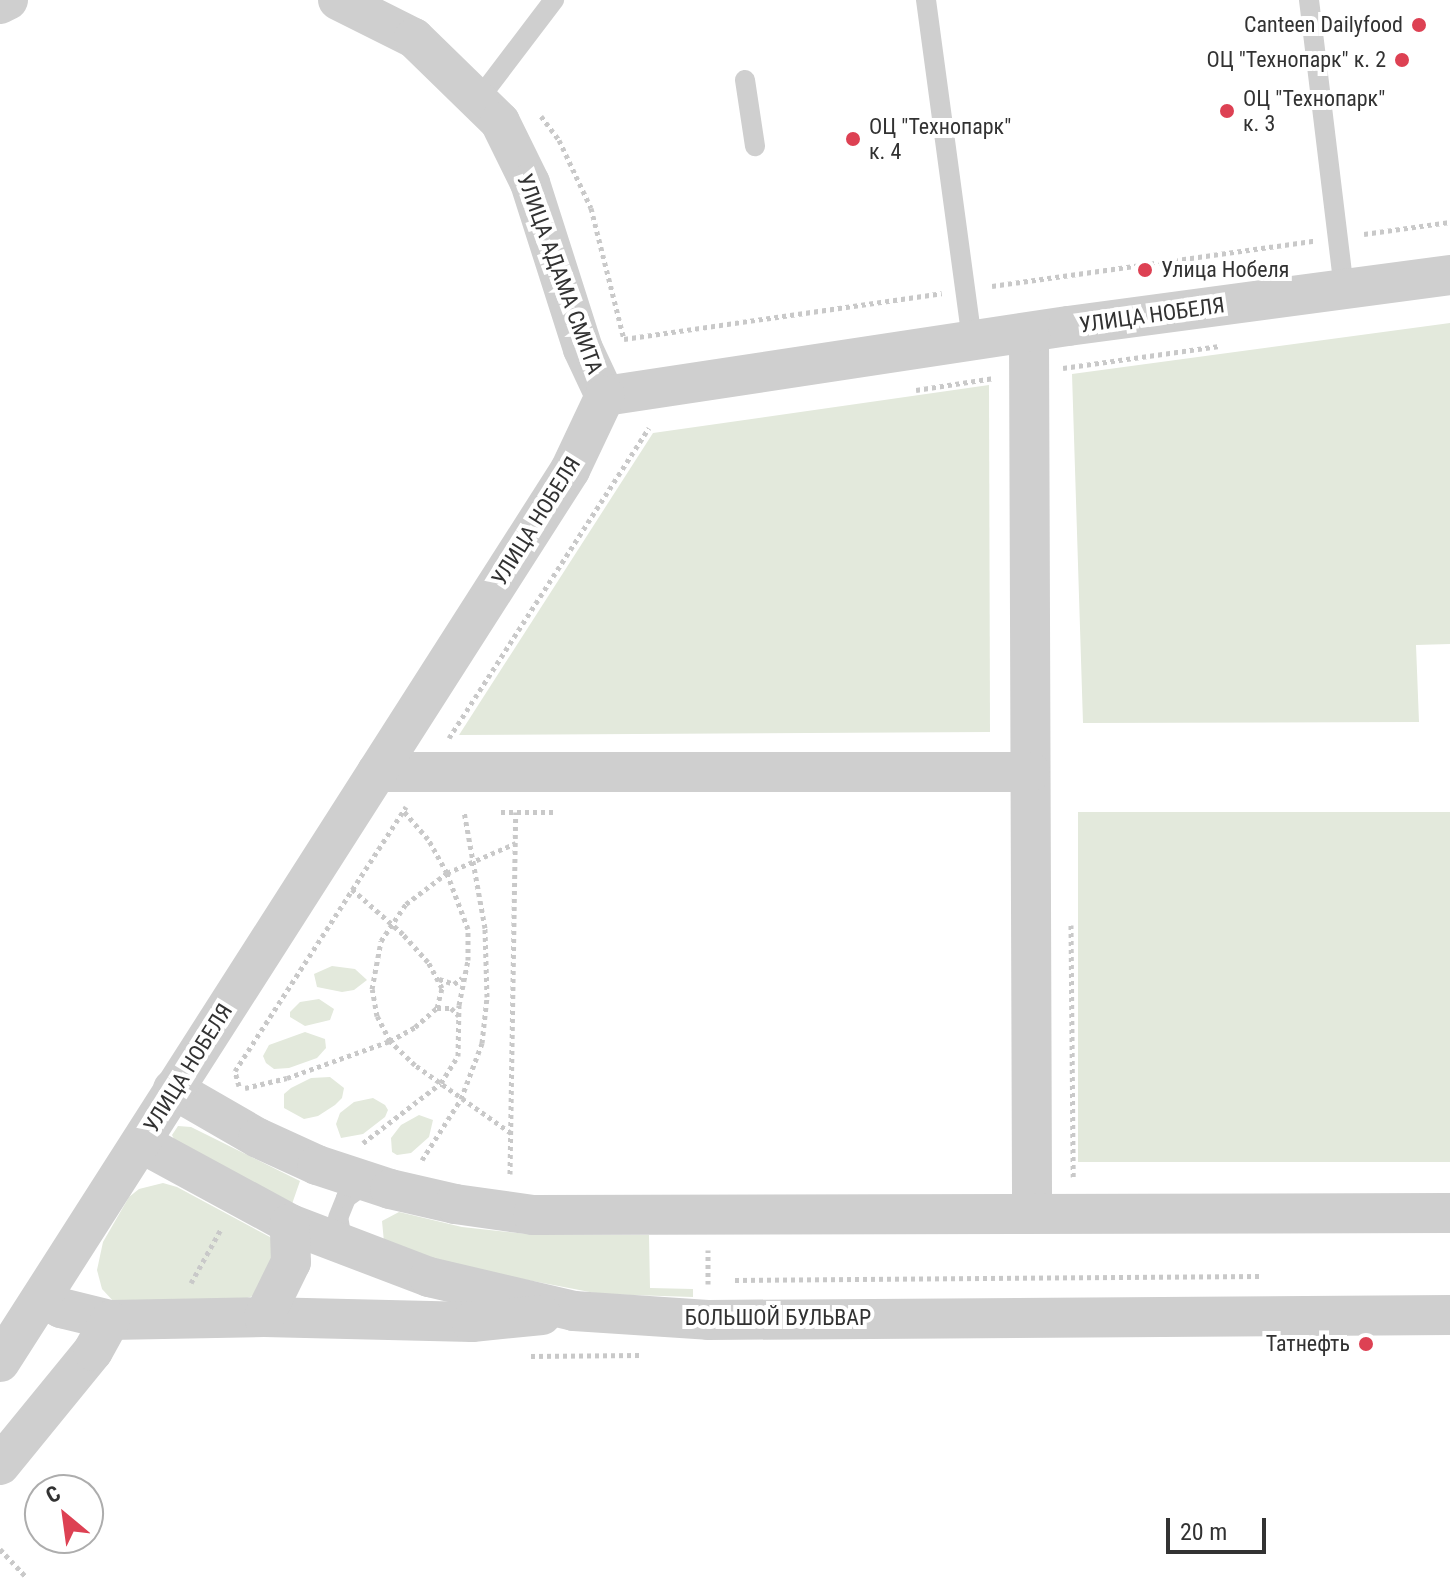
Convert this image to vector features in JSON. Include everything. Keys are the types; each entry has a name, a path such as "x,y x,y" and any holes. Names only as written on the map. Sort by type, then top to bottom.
{"street":[{"path":"0,4 8,0"},
{"name":"УЛИЦА АДАМА СМИТА","path":"338,0 414,38 488,84 500,122 530,183 583,349 605,396"},
{"name":"УЛИЦА НОБЕЛЯ","path":"0,1362 570,470 605,396 972,340 1450,275"},
{"path":"1029,333 1032,373 1030,772 1033,1195"},
{"path":"377,772 1030,772"},
{"path":"173,1089 269,1144 370,1168 455,1204 533,1215 709,1217 1033,1195 1450,1213"},
{"name":"БОЛЬШОЙ БУЛЬВАР","path":"141,1143 290,1224 343,1245 429,1277 574,1311 708,1320 1450,1315"},
{"path":"264,1317 291,1262 290,1224"},
{"path":"43,1298 61,1308 110,1320 264,1317 472,1322 574,1311"},
{"path":"0,1465 93,1351 110,1320"}],"lane":[{"path":"488,84 554,0"},
{"path":"926,0 972,340"},
{"path":"1309,0 1344,289"},
{"path":"745,80 755,146"},
{"path":"343,1245 338,1218 346,1198 370,1168"}],"path":[{"path":"488,84 518,84 559,140 591,208 624,339 1450,222"},
{"path":"904,391 1231,345"},
{"path":"250,1097 240,1089 235,1071 646,429 661,426"},
{"path":"370,1168 357,1147 441,1083 458,1056 463,978 468,960 468,929 447,873 428,839 404,811"},
{"path":"429,1170 417,1167 461,1099 482,1043 487,997 485,928 464,811"},
{"path":"516,812 510,1179 523,1180"},
{"path":"511,1133 461,1099 390,1041 377,1016 372,989 374,964 391,924 416,895 447,873 516,843"},
{"path":"240,1089 287,1078 390,1041 415,1027 437,1008 442,988 439,979 391,924 352,889"},
{"path":"439,979 454,984 463,978"},
{"path":"437,1008 451,1008 460,1017"},
{"path":"1033,1195 1089,1177"},
{"path":"180,1318 183,1297 239,1197"},
{"path":"708,1320 709,1217"},
{"path":"708,1280 1276,1276"},
{"path":"0,1549 27,1578"}],"shaded area":[{"path":"1450,323 1450,644 1416,645 1419,722 1083,723 1072,374"},
{"path":"989,385 990,732 459,735 653,433"},
{"path":"1078,812 1450,812 1450,1162 1078,1162"},
{"path":"332,966 355,969 367,980 354,990 342,992 317,987 314,974"},
{"path":"319,999 334,1009 330,1020 305,1026 290,1017 290,1012 300,1002"},
{"path":"305,1032 325,1039 326,1048 317,1058 289,1068 274,1069 266,1063 263,1056 269,1045"},
{"path":"330,1077 344,1088 342,1098 335,1105 318,1116 304,1119 284,1108 284,1094 291,1088 311,1078"},
{"path":"373,1098 385,1105 388,1110 385,1117 363,1134 341,1138 336,1124 340,1113 354,1102"},
{"path":"419,1115 433,1120 429,1137 411,1153 397,1155 392,1152 391,1138 401,1125"},
{"path":"178,1126 191,1127 300,1181 292,1204 177,1145 172,1135"},
{"path":"163,1183 177,1187 270,1237 278,1252 259,1294 241,1300 115,1303 102,1289 97,1270 103,1242 129,1197 139,1189"},
{"path":"399,1212 462,1227 536,1235 649,1235 650,1288 693,1289 693,1297 600,1294 455,1266 384,1242 382,1221"}],"place":[{"name":"Canteen Dailyfood","path":"1419,25"},
{"name":"ОЦ \"Технопарк\" к. 2","path":"1402,60"},
{"name":"ОЦ \"Технопарк\" к. 3","path":"1227,111"},
{"name":"ОЦ \"Технопарк\" к. 4","path":"853,139"},
{"name":"Улица Нобеля","path":"1145,270"},
{"name":"Татнефть","path":"1366,1344"}]}
